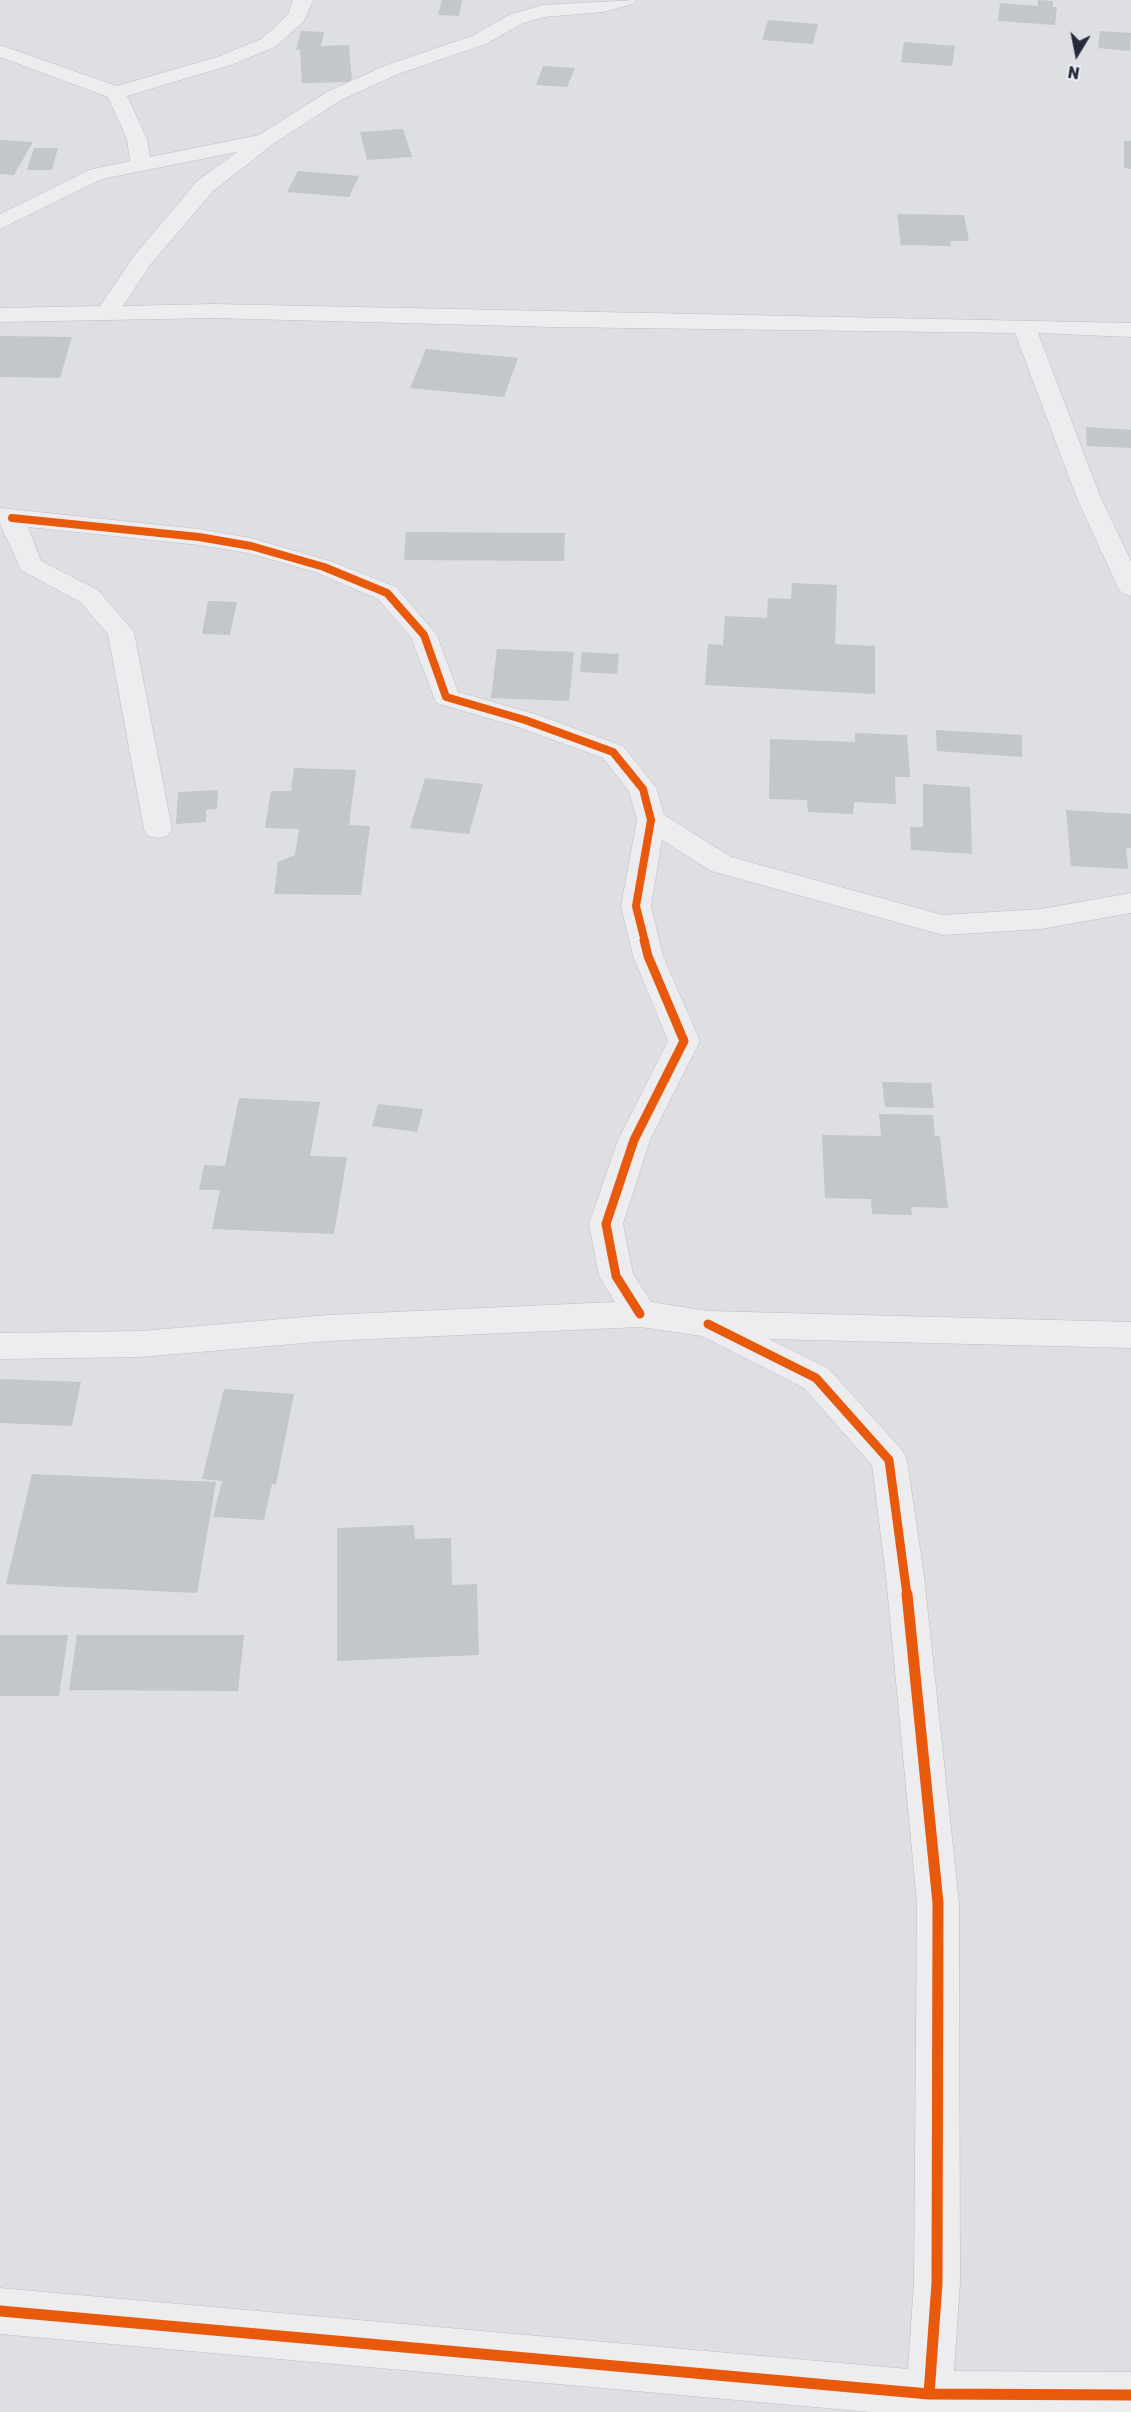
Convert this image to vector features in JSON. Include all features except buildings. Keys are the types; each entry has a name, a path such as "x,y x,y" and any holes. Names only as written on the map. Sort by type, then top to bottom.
{"street":[{"path":"0,51 58,70 116,93 224,61 268,43 297,17 303,0"},
{"path":"107,313 142,261 205,186 266,140 334,96 391,70 479,40 516,19 542,11 604,6 626,0"},
{"path":"116,93 137,139 141,164"},
{"path":"0,222 96,174 266,140"},
{"path":"0,315 213,311 553,320 1024,326 1131,330"},
{"path":"1024,326 1059,413 1088,496 1131,588"},
{"path":"6,517 199,537 250,546 324,567 387,593 424,635 446,697 525,720 613,752 643,789 651,820 636,906 648,956 684,1041 634,1140 606,1224 616,1276 640,1314"},
{"path":"6,517 30,565 89,596 121,632 159,829"},
{"path":"651,820 721,864 943,926 1041,919 1131,903"},
{"path":"0,1346 141,1344 328,1328 640,1314 708,1324 1131,1335"},
{"path":"708,1324 816,1378 889,1460 905,1576 938,1903 937,2283 929,2394"},
{"path":"0,2312 929,2394 1131,2395"}],"cycle path":[{"path":"12,518 199,537 251,546 324,567 387,593 424,635 446,697 525,720 613,752 643,789 651,820 636,906 648,956 684,1041 634,1140 606,1224 616,1276 640,1314"},
{"path":"708,1324 816,1378 889,1460 905,1576 938,1903 937,2283 929,2394"},
{"path":"0,2311 929,2394 1131,2395"}]}
